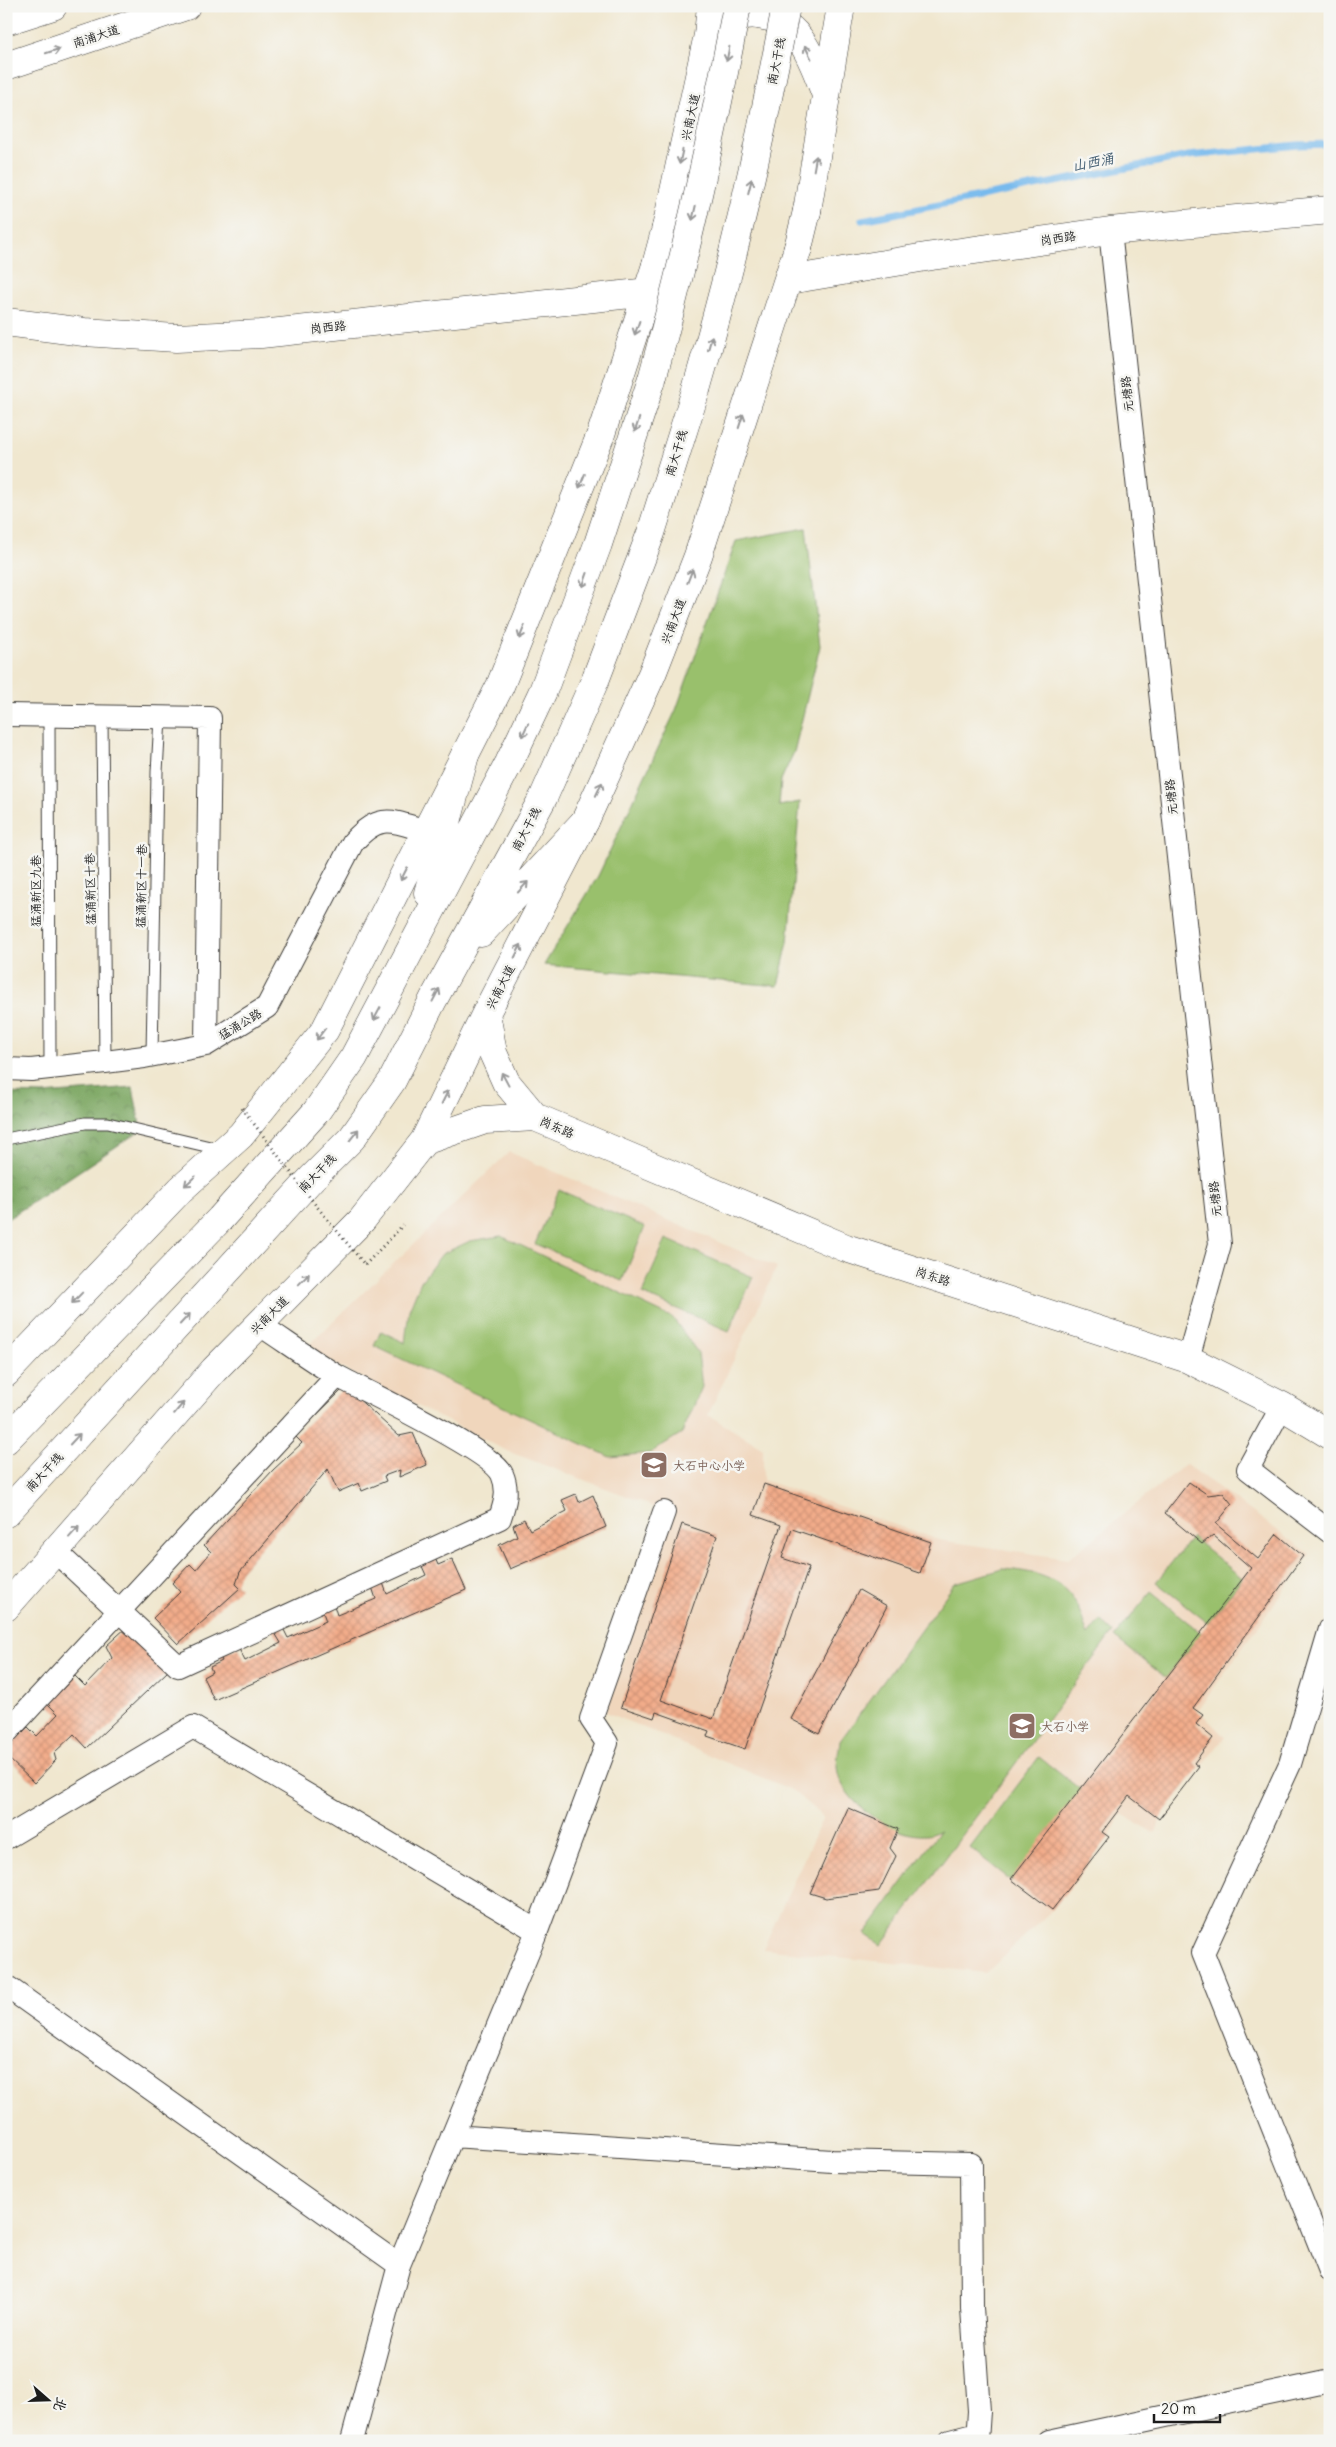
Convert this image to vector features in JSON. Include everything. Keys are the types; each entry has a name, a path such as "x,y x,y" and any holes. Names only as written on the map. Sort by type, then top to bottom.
{"main road":[{"path":"6,22 53,6"},
{"name":"南浦大道","path":"6,66 186,6"},
{"name":"兴南大道","path":"649,292 666,228 708,35 711,6"},
{"path":"6,1440 220,1219 316,1112 354,1057 510,763 543,691 598,544 652,379 674,299 707,158 738,6"},
{"name":"南大干线","path":"6,1513 312,1178 352,1138 392,1081 454,961 544,796 596,678 651,533 696,390 721,306 761,141 786,6"},
{"path":"827,96 841,6"},
{"path":"708,35 721,24 746,13 771,16 795,30 808,49 827,96"},
{"name":"兴南大道","path":"6,1607 56,1552 184,1403 362,1220 424,1141 486,1013 585,821 652,674 698,556 798,248 827,96"},
{"name":"岗西路","path":"789,280 932,256 1110,231 1330,210"},
{"path":"6,1372 182,1189 241,1135 325,1030 500,686 597,444 649,292"},
{"name":"岗西路","path":"6,322 84,332 176,338 261,334 649,292"},
{"path":"415,942 465,755"},
{"path":"454,961 585,821"},
{"path":"486,1013 493,1053 506,1082 534,1117"},
{"path":"424,1141 485,1120 534,1117"},
{"name":"岗东路","path":"534,1117 846,1248 1188,1360 1282,1406 1330,1435"}],"street":[{"name":"元塘路","path":"1110,231 1220,1244 1188,1360"},
{"path":"6,715 49,714 210,718 206,1045"},
{"name":"猛涌公路","path":"6,1069 30,1070 105,1062 206,1045 267,1007 353,842 366,827 390,820 426,831"},
{"path":"56,1552 178,1666 500,1518 507,1496 501,1473 480,1455 395,1404 337,1376 260,1325"},
{"path":"6,1733 337,1376"},
{"path":"1282,1406 1248,1469 1330,1532"},
{"path":"352,2441 399,2265 537,1931 607,1743 591,1719 664,1512"},
{"path":"1330,1629 1290,1764 1203,1953 1330,2271"},
{"path":"6,1838 193,1727 537,1931"},
{"path":"6,1986 399,2265"},
{"path":"452,2136 832,2161 972,2164 972,2308 978,2411 977,2437 950,2441"},
{"path":"1049,2441 1330,2381"}],"lane":[{"name":"猛涌新区九巷","path":"49,714 50,1068"},
{"name":"猛涌新区十巷","path":"102,716 105,1062"},
{"name":"猛涌新区十一巷","path":"152,1055 157,772 160,718"},
{"path":"6,1139 85,1124 108,1123 224,1150"}],"path":[{"path":"242,1108 314,1203 365,1265 403,1225"}],"shaded area":[{"path":"509,1152 777,1267 708,1415 763,1448 763,1480 939,1540 1068,1559 1186,1464 1310,1554 1198,1710 1225,1737 1159,1819 1155,1833 1122,1814 1109,1837 1052,1910 986,1973 763,1949 823,1817 792,1790 606,1712 673,1516 640,1501 507,1451 305,1349"}],"green space":[{"path":"806,528 820,646 794,752 781,780 779,806 800,802 788,942 778,986 544,965 598,876 676,710 736,541"},
{"path":"133,1087 141,1130 6,1220 6,1093 43,1094"},
{"path":"559,1190 645,1227 622,1281 535,1244"},
{"path":"501,1236 673,1318 698,1353 702,1387 682,1433 650,1453 610,1457 374,1346 381,1331 405,1343 409,1310 421,1281 442,1254 470,1241"},
{"path":"666,1239 753,1277 729,1331 642,1294"},
{"path":"1192,1537 1242,1578 1208,1623 1156,1582"},
{"path":"1003,1569 1046,1577 1064,1588 1077,1606 1088,1635 1100,1620 1113,1632 881,1945 865,1934 940,1831 926,1835 913,1834 884,1824 870,1815 847,1792 840,1780 837,1767 840,1741 955,1583"},
{"path":"1151,1592 1201,1633 1166,1678 1114,1637"},
{"path":"1039,1757 1081,1790 1012,1881 970,1848"}],"building":[{"path":"343,1389 353,1394 399,1436 413,1433 427,1465 399,1477 400,1470 384,1476 386,1481 362,1491 359,1483 338,1492 328,1469 240,1572 236,1584 240,1588 178,1644 153,1618 180,1592 172,1583 190,1564 196,1570 211,1552 204,1545 273,1470 302,1443 295,1436"},
{"path":"1189,1482 1208,1495 1223,1493 1232,1504 1216,1524 1258,1559 1277,1534 1303,1556 1193,1708 1203,1715 1196,1724 1213,1738 1194,1763 1199,1767 1159,1819 1129,1796 1102,1832 1109,1837 1052,1910 1011,1879 1251,1568 1213,1535 1202,1544 1165,1513"},
{"path":"764,1484 931,1542 920,1573 792,1529 782,1558 809,1567 745,1749 707,1736 709,1731 656,1712 654,1718 621,1707 682,1524 717,1536 661,1700 713,1719 781,1525 753,1515"},
{"path":"576,1494 579,1502 593,1495 606,1527 510,1569 499,1545 517,1536 513,1525 524,1519 530,1530 567,1511 562,1500"},
{"path":"435,1558 438,1565 452,1559 466,1590 214,1700 203,1677 212,1672 210,1667 222,1661 218,1652 239,1649 245,1661 281,1643 272,1628 281,1624 288,1638 326,1621 321,1607 333,1602 337,1615 376,1599 371,1584 382,1580 387,1594 426,1575 421,1564"},
{"path":"859,1590 887,1606 819,1734 791,1719"},
{"path":"127,1627 168,1671 87,1748 74,1734 54,1753 56,1760 34,1783 6,1756 6,1749 28,1727 37,1736 58,1714 48,1704 75,1676 85,1686 112,1658 106,1646"},
{"path":"848,1808 898,1829 890,1848 896,1856 879,1891 826,1898 810,1893"}],"waterway":[{"name":"山西涌","path":"862,220 1188,156 1298,145 1330,144"}],"place":[{"name":"大石中心小学","path":"654,1465"},
{"name":"大石小学","path":"1022,1726"}]}
